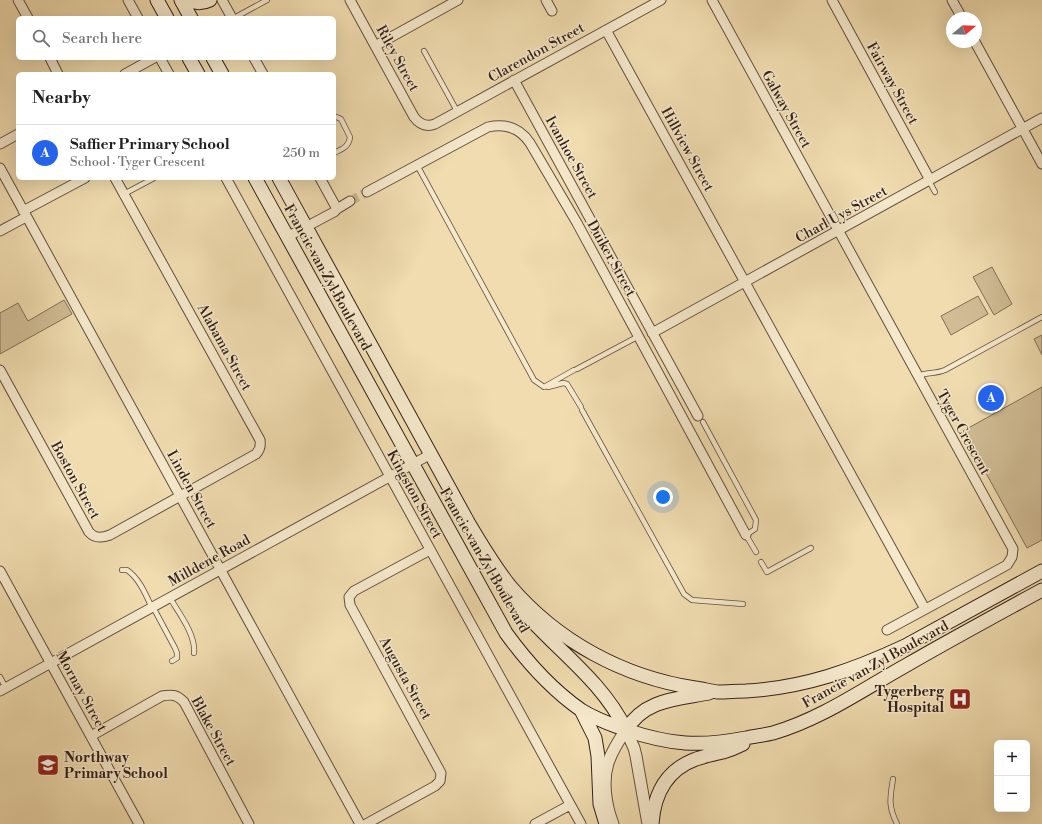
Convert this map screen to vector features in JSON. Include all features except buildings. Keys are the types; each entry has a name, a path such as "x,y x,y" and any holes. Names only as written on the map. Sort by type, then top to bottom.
{"main road":[{"path":"157,0 166,16"},
{"path":"181,0 190,16"},
{"path":"188,0 197,3 210,0"},
{"path":"190,60 197,72"},
{"path":"214,60 221,72"},
{"name":"Francie van Zyl Boulevard","path":"256,180 506,633 528,662 542,677 581,710 608,724 644,736 670,742 689,744 725,742 773,733 837,706 905,665 1042,590"},
{"name":"Francie van Zyl Boulevard","path":"280,180 468,522 487,553 510,586 543,618 573,641 610,662 647,677 680,686 718,692 788,687 828,677 865,664 905,646 1042,570"},
{"path":"468,522 483,556 500,583 529,618 609,700 619,715 626,730"},
{"path":"626,730 630,722 640,714 664,701 718,692"},
{"path":"581,710 595,738 598,756 600,804 606,824"},
{"path":"652,824 654,808 659,792 671,774 682,766 696,759 725,751 773,733"}],"street":[{"path":"18,0 27,16"},
{"path":"128,0 137,16"},
{"path":"222,0 232,16"},
{"name":"Riley Street","path":"350,0 414,117 417,121 425,125"},
{"path":"375,46 458,0"},
{"path":"546,0 552,11"},
{"name":"Galway Street","path":"712,0 838,231"},
{"name":"Fairway Street","path":"832,0 929,180"},
{"path":"952,0 959,12"},
{"name":"Clarendon Street","path":"425,125 435,124 606,30 654,1"},
{"name":"Hillview Street","path":"606,30 745,282"},
{"path":"978,48 1042,164"},
{"path":"51,60 57,72"},
{"path":"129,72 150,60"},
{"path":"161,60 168,72"},
{"path":"255,60 262,72"},
{"name":"Ivanhoe Street","path":"514,80 700,419"},
{"name":"Charl Uys Street","path":"652,333 1042,118"},
{"name":"Duiker Street","path":"367,192 488,127 504,125 514,128 523,134 530,143 577,223 746,535"},
{"path":"0,144 16,135"},
{"name":"Linden Street","path":"0,168 360,824"},
{"path":"0,231 82,180"},
{"name":"Alabama Street","path":"116,180 260,440 261,446 256,454 181,496"},
{"name":"Kingston Street","path":"227,180 581,824"},
{"path":"321,180 337,208"},
{"path":"287,237 350,202"},
{"name":"Tyger Crescent","path":"838,231 1011,546 1013,553 1011,560 1007,564 887,630"},
{"path":"745,282 925,609"},
{"name":"Boston Street","path":"0,370 89,532 93,536 98,538 110,535 181,496"},
{"name":"Milldene Road","path":"3,690 431,454"},
{"name":"Augusta Street","path":"366,824 438,784 441,773 350,605 349,597 354,591 430,550"},
{"name":"Mornay Street","path":"0,571 139,824"},
{"name":"Blake Street","path":"91,736 162,696 175,695 179,697 184,702 249,824"},
{"path":"613,824 609,813 605,788 607,764 612,752 626,730"},
{"path":"626,730 634,748 648,824"},
{"path":"535,824 570,805"}],"lane":[{"path":"237,16 267,0"},
{"path":"424,51 458,111"},
{"path":"336,117 341,119 350,137 346,147 336,152"},
{"path":"417,165 534,380 544,387 563,383 567,384 684,594 692,600 743,604"},
{"path":"124,194 150,180"},
{"path":"929,180 935,192"},
{"path":"918,376 940,372 1042,317"},
{"path":"544,387 639,336"},
{"path":"700,419 756,520 755,529 746,535"},
{"name":"Duiker Street","path":"746,535 756,552"},
{"path":"761,562 767,572 811,548"},
{"path":"122,570 128,570 146,595 176,650 176,658 172,661"},
{"path":"170,598 191,634 194,643 194,653"},
{"path":"0,677 3,690"},
{"path":"892,779 890,802 891,811 897,824"}],"shaded area":[{"path":"992,267 1012,304 994,315 973,277"},
{"path":"978,296 988,314 951,335 941,316"},
{"path":"64,300 72,314 0,354 0,313 18,303 28,321"},
{"path":"1042,335 1042,355 1034,339"},
{"path":"1042,387 1042,540 1027,548 963,431"}],"tunnel":[{"path":"350,201 367,192"}],"place":[{"name":"Saffier Primary School","path":"991,398"},
{"name":"Tygerberg Hospital","path":"960,699"},
{"name":"Northway Primary School","path":"48,765"}]}
